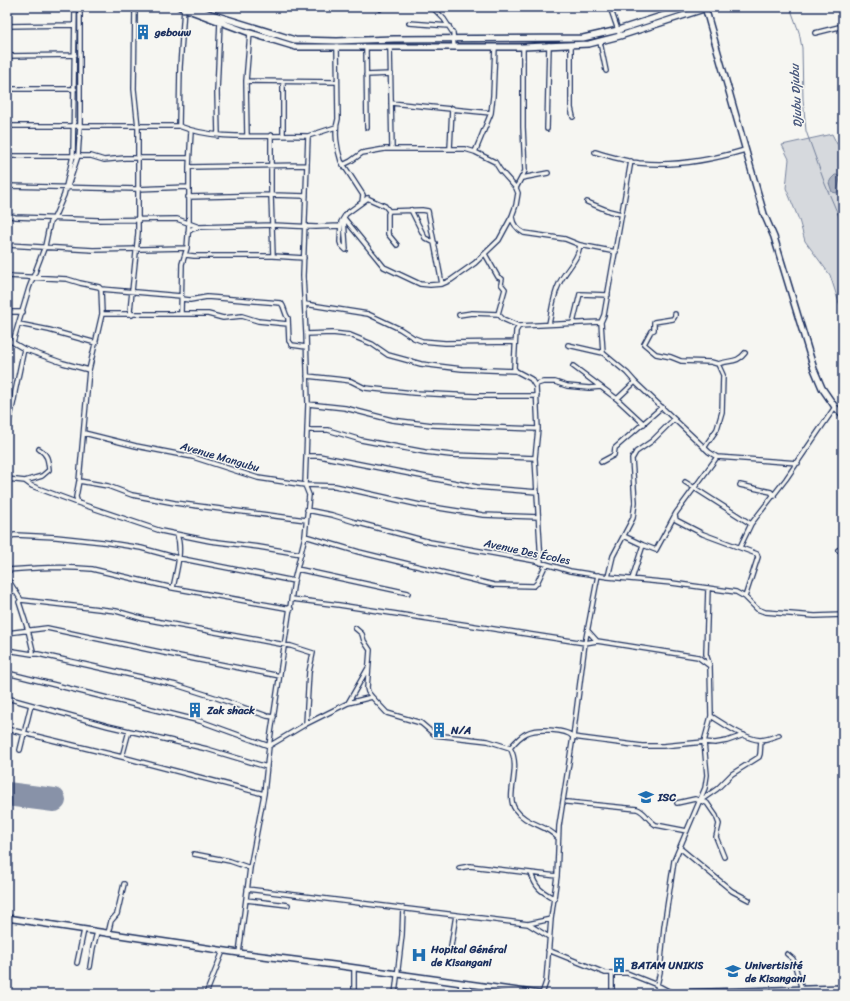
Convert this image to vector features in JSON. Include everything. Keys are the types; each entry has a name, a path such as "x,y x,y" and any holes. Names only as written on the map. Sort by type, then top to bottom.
{"street":[{"path":"13,342 45,246 50,222 55,218 78,156 80,88 74,25 75,7"},
{"path":"67,187 73,156 75,55 77,50 80,7"},
{"path":"132,315 130,311 131,291 137,249 138,220 138,126 134,89 135,7"},
{"path":"179,126 183,7 250,33 296,47 523,47 571,45 600,42 707,8 745,150 764,214 774,237 801,324 810,360 822,388 835,407 843,415"},
{"path":"191,7 218,17 295,40 337,41 572,39 597,36 689,7"},
{"path":"432,7 453,33 454,47"},
{"path":"610,7 620,36"},
{"path":"218,136 217,92 220,21"},
{"path":"409,23 448,26"},
{"path":"7,26 74,25"},
{"path":"815,33 843,26"},
{"path":"248,136 246,81 250,33"},
{"path":"337,41 338,119 336,127 340,158 343,165 363,195 385,206 389,210 428,211 442,284"},
{"path":"600,42 606,71"},
{"path":"547,129 549,45"},
{"path":"571,45 571,108 573,117"},
{"path":"366,47 367,128"},
{"path":"390,47 392,149"},
{"path":"475,152 491,113 495,47"},
{"path":"516,188 525,171 523,127 523,47"},
{"path":"7,56 75,55"},
{"path":"366,75 391,74"},
{"path":"246,81 337,82"},
{"path":"283,82 283,135"},
{"path":"7,89 80,88"},
{"path":"391,103 491,113"},
{"path":"450,149 452,108"},
{"path":"7,126 179,126 191,131 218,136 308,136 336,127"},
{"path":"181,314 182,264 186,255 189,223 188,187 191,131"},
{"path":"272,135 271,195 273,256"},
{"path":"239,953 250,868 264,794 269,746 294,581 305,536 309,495 305,485 308,404 303,276 308,136"},
{"path":"343,165 362,153 392,149 465,149 475,152 495,162 516,188 518,193 512,216 501,237 485,254 459,276 442,284 430,286 420,284 384,267 344,218 346,250 342,246 340,242 340,226 343,216 368,198"},
{"path":"595,152 631,161 656,164 679,164 717,159 745,150"},
{"path":"7,156 92,156 104,160 137,158 189,158"},
{"path":"602,352 601,322 608,295 631,161"},
{"path":"189,167 272,164 306,165"},
{"path":"522,178 548,173"},
{"path":"7,186 137,189 188,187"},
{"path":"188,197 271,195 306,196"},
{"path":"362,202 363,195"},
{"path":"586,202 621,214"},
{"path":"389,210 388,234 397,245"},
{"path":"411,210 425,238 435,243"},
{"path":"7,215 138,220 177,219 199,227"},
{"path":"512,216 514,226 524,233 565,239 580,245 616,252"},
{"path":"188,232 199,227 272,225 316,227 340,226"},
{"path":"7,244 93,250 187,248"},
{"path":"549,324 554,298 559,284 579,254 580,245"},
{"path":"485,254 498,277 502,278 501,284 505,289 498,314"},
{"path":"186,255 273,256 304,258"},
{"path":"7,276 67,279 80,284 101,288 181,297 190,300 207,297 279,302 283,305 288,318 288,341 292,345 306,346"},
{"path":"78,503 76,497 79,481 90,370 102,314 101,288"},
{"path":"573,322 580,294 608,295"},
{"path":"305,304 368,314 422,341 445,343 515,342"},
{"path":"7,312 23,312"},
{"path":"459,316 472,313 498,314 519,326 573,322 601,322"},
{"path":"102,314 208,314 223,318 242,316 258,321 288,324"},
{"path":"675,314 673,319 654,322 654,330 651,332 644,344 656,354 681,361 718,364 726,361 736,361 745,353"},
{"path":"19,324 49,330 96,343"},
{"path":"516,371 514,368 515,342 516,331 519,326"},
{"path":"306,334 350,335 372,344 388,355 421,364 462,370 516,371 531,379 536,387 537,396 538,429 535,458 541,563"},
{"path":"7,339 24,349 63,363 90,370"},
{"path":"568,345 602,352 627,373 704,448 717,457 798,463"},
{"path":"7,429 24,349"},
{"path":"704,448 717,429 722,412 722,374 718,364"},
{"path":"573,366 617,399 644,424"},
{"path":"307,376 351,381 365,388 414,393 475,396 537,396"},
{"path":"536,387 537,384 540,383 555,382 567,386 601,388"},
{"path":"617,399 635,382"},
{"path":"308,404 345,408 392,420 432,425 538,429"},
{"path":"601,462 614,455 615,448 662,407"},
{"path":"740,547 751,524 798,463 835,407"},
{"path":"608,577 613,556 633,518 633,455 652,440 674,419"},
{"path":"307,430 328,430 362,440 425,452 451,455 535,458"},
{"name":"Avenue Mangubu","path":"84,433 136,446 193,457 258,478 305,485 335,486 420,505 483,515 539,517"},
{"path":"7,479 25,481 42,476 49,470 46,454 39,449"},
{"path":"306,456 319,456 477,487 537,492"},
{"path":"624,536 655,550 657,549 675,515 717,457"},
{"path":"25,481 32,486 78,503 161,531 210,541 301,554"},
{"path":"79,481 108,486 132,495 175,503 306,520"},
{"path":"685,482 751,524"},
{"path":"740,485 771,492 774,496"},
{"name":"Avenue Des Écoles","path":"307,510 332,515 430,542 546,564 562,569 608,577 736,592 745,597"},
{"path":"675,515 676,520 703,534 758,555 745,597 757,609 765,612 815,616 843,615"},
{"path":"7,537 15,535 79,539 141,548 161,552 178,558 294,581"},
{"path":"173,588 178,558 179,540 177,535"},
{"path":"305,536 359,552 494,585 534,586 546,564"},
{"path":"632,579 643,545"},
{"path":"838,550 843,548"},
{"path":"7,570 26,568 80,568 173,588 290,609"},
{"path":"297,568 408,593"},
{"path":"7,918 223,951 541,994 546,982 549,937 557,876 558,838 585,643 598,575"},
{"path":"7,578 21,600 19,602 28,630 33,651 32,654"},
{"path":"659,994 657,985 660,972 670,881 674,861 705,788 707,776 704,742 710,716 710,666 706,654 708,588"},
{"path":"7,593 15,590"},
{"path":"292,599 585,643 597,641 698,657 710,666"},
{"path":"21,600 116,610 144,619 285,645 313,653 309,672 306,724"},
{"path":"7,633 47,628 280,676"},
{"path":"355,628 362,634 364,641 370,650 367,688 372,697 387,713 421,723 435,735 488,741 510,748 514,754 515,761 512,800 515,809 528,821 551,831 558,838"},
{"path":"588,631 597,641"},
{"path":"7,650 38,654 176,685 267,716 274,717"},
{"path":"698,657 706,654"},
{"path":"348,703 368,667"},
{"path":"7,673 200,721 269,746"},
{"path":"269,746 306,724 348,703 372,697"},
{"path":"7,698 129,731 207,749 267,767"},
{"path":"20,750 31,704"},
{"path":"710,716 733,730 755,739 760,740 779,735"},
{"path":"7,729 264,794"},
{"path":"510,748 521,736 528,732 548,730 570,733 573,737 642,746 663,746 704,742 715,743 727,741 744,735"},
{"path":"122,757 129,731"},
{"path":"700,800 717,789 732,774 759,757 760,740"},
{"path":"564,796 567,802"},
{"path":"677,803 695,799 707,803 716,816 719,824 716,837 724,857"},
{"path":"562,809 567,802"},
{"path":"567,802 637,809 643,811 652,823 656,825 687,831"},
{"path":"680,848 732,891 749,900"},
{"path":"194,854 230,861 250,868"},
{"path":"459,868 470,866 557,876"},
{"path":"531,873 538,890 555,899"},
{"path":"108,934 112,922 117,914 124,884"},
{"path":"247,889 528,924 551,919"},
{"path":"246,900 288,905"},
{"path":"395,994 402,935 402,908"},
{"path":"451,946 456,915"},
{"path":"528,924 549,937"},
{"path":"77,963 84,930"},
{"path":"90,967 97,932"},
{"path":"548,950 605,973 627,973 657,985 672,993"},
{"path":"206,994 223,951"},
{"path":"787,954 793,959 802,990"},
{"path":"354,968 354,994"},
{"path":"612,974 612,994"},
{"path":"460,994 461,984"},
{"path":"645,994 843,988"}],"shaded area":[{"path":"832,134 837,144 843,145 843,310 839,303 830,275 805,241 799,220 786,188 789,159 782,145"},
{"path":"835,175 840,178 837,193 832,192 829,183"}],"waterway":[{"name":"Djubu Djubu","path":"790,7 799,32 802,48 803,99 806,131 825,184 843,226"}],"runway":[{"path":"7,794 54,800"}],"place":[{"name":"gebouw","path":"143,32"},
{"name":"Zak shack","path":"195,710"},
{"name":"N/A","path":"439,730"},
{"name":"ISC","path":"646,797"},
{"name":"Hopital Général de Kisangani","path":"419,955"},
{"name":"BATAM UNIKIS","path":"619,965"},
{"name":"Univertisité de Kisangani","path":"733,971"}]}
